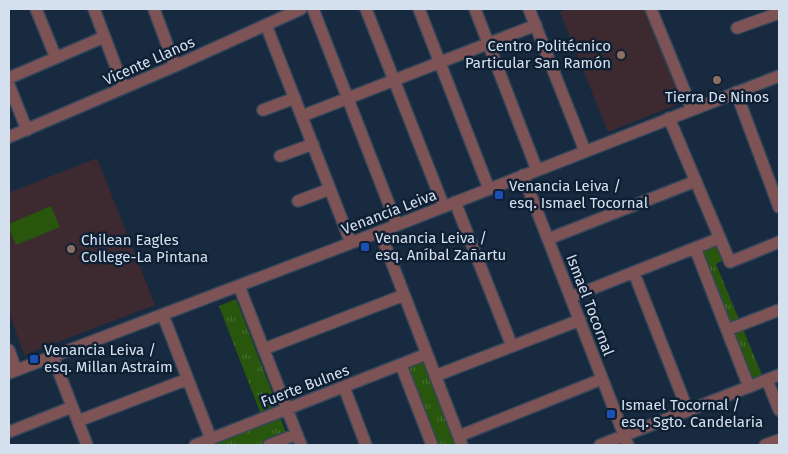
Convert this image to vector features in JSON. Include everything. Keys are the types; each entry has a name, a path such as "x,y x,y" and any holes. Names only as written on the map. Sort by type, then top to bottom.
{"street":[{"path":"36,9 56,58"},
{"path":"94,9 124,88"},
{"path":"154,9 175,66"},
{"path":"313,9 397,225"},
{"path":"366,9 444,207"},
{"path":"419,9 489,189"},
{"path":"475,9 538,170"},
{"path":"529,9 585,151"},
{"path":"651,9 692,109"},
{"name":"Vicente Llanos","path":"9,138 175,66 296,10"},
{"path":"737,28 779,13"},
{"path":"266,24 351,243"},
{"path":"302,116 536,25"},
{"path":"9,78 104,37"},
{"name":"Venancia Leiva","path":"12,372 380,232 779,76"},
{"path":"9,85 27,130"},
{"path":"736,92 779,208"},
{"path":"263,110 295,98"},
{"path":"669,118 730,262 779,242"},
{"path":"280,156 313,144"},
{"name":"Ismael Tocornal","path":"523,175 626,440"},
{"path":"548,238 696,181"},
{"path":"298,201 330,189"},
{"path":"455,202 512,346"},
{"path":"380,232 460,440 602,379"},
{"path":"571,297 720,238"},
{"path":"695,248 749,387"},
{"path":"634,273 688,411"},
{"path":"239,286 299,440 269,445"},
{"path":"264,349 404,295"},
{"path":"727,330 779,310"},
{"path":"163,315 212,439"},
{"path":"435,376 580,320"},
{"path":"9,350 12,372"},
{"name":"Fuerte Bulnes","path":"195,445 427,354"},
{"path":"53,357 87,445"},
{"path":"401,365 432,445"},
{"path":"600,445 626,440 688,411 779,375"},
{"path":"78,421 188,379"},
{"path":"767,380 779,410"},
{"path":"344,387 366,445"},
{"path":"9,432 72,407"},
{"path":"766,445 779,440"}],"shaded area":[{"name":"Centro Politécnico Particular San Ramón","path":"568,9 647,9 683,98 681,103 608,132 560,12"},
{"name":"Chilean Eagles College-La Pintana","path":"97,158 155,305 24,355 9,312 9,190 11,192"}],"green space":[{"path":"51,206 60,227 16,245 9,224"},
{"path":"717,245 724,260 716,264 762,375 752,379 699,252"},
{"path":"236,299 277,405 260,412 219,306"},
{"path":"424,361 457,445 435,445 405,368"},
{"path":"280,417 287,435 260,445 211,444"}],"place":[{"name":"Centro Politécnico Particular San Ramón","path":"621,55"},
{"name":"Tierra De Ninos","path":"717,80"},
{"name":"Venancia Leiva / esq. Ismael Tocornal","path":"499,195"},
{"name":"Venancia Leiva / esq. Aníbal Zañartu","path":"365,247"},
{"name":"Chilean Eagles College-La Pintana","path":"71,249"},
{"name":"Venancia Leiva / esq. Millan Astraim","path":"34,359"},
{"name":"Ismael Tocornal / esq. Sgto. Candelaria","path":"611,414"}]}
